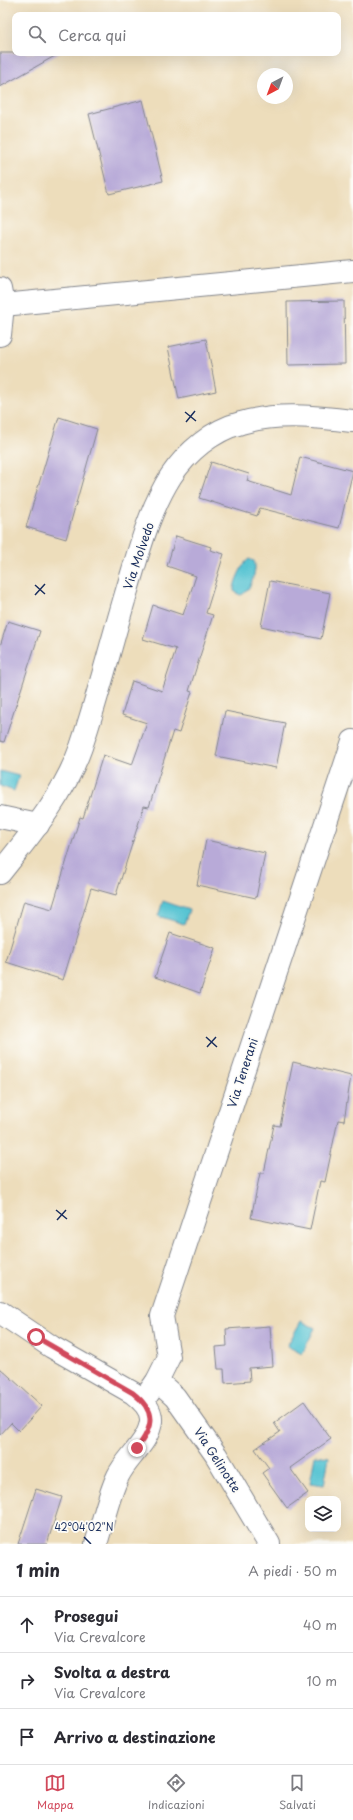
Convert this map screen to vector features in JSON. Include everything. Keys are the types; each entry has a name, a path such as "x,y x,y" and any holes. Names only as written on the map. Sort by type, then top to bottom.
{"street":[{"path":"0,335 2,297 353,271"},
{"name":"Via Molvedo","path":"0,873 38,825 62,788 76,759 145,534 171,477 184,459 200,445 219,432 240,423 266,418 293,416 353,421"},
{"name":"Via Tenerani","path":"143,1401 157,1381 169,1357 162,1316 353,741"},
{"path":"0,817 38,825"},
{"path":"0,1312 52,1347 133,1393 143,1401 149,1410 151,1415 148,1430 118,1476 96,1544"},
{"name":"Via Gelinotte","path":"157,1381 175,1397 216,1456 269,1544"}],"water":[{"path":"249,559 254,561 254,575 250,586 244,594 240,595 234,591 235,583 241,569"},
{"path":"0,771 19,776 14,791 0,786"},
{"path":"163,901 189,910 184,924 158,916"},
{"path":"301,1321 315,1328 302,1354 287,1346"},
{"path":"315,1455 329,1457 324,1485 310,1483"}],"building":[{"path":"0,53 12,53 12,56 55,56 0,87"},
{"path":"143,100 163,181 109,194 89,114"},
{"path":"344,301 345,364 288,365 287,302"},
{"path":"206,339 216,391 179,399 168,347"},
{"path":"59,417 97,429 66,539 26,527"},
{"path":"300,457 353,471 339,528 260,508 257,516 199,498 211,462 249,474 247,481 291,495"},
{"path":"176,536 211,547 210,550 224,554 206,613 213,615 189,691 192,692 179,733 173,731 149,807 144,806 116,895 91,888 63,980 6,962 24,901 52,909 80,817 83,818 103,755 132,765 147,723 122,715 132,681 162,691 176,649 143,639 153,605 183,615 196,576 167,566"},
{"path":"270,581 330,593 321,639 261,626"},
{"path":"8,621 40,631 4,742 0,741 0,646"},
{"path":"225,711 285,723 276,768 216,756"},
{"path":"206,840 265,853 256,898 197,885"},
{"path":"170,933 215,948 200,993 155,977"},
{"path":"293,1062 351,1076 344,1121 338,1120 325,1182 320,1181 310,1230 251,1218 260,1173 264,1173 274,1125 280,1126"},
{"path":"270,1326 273,1366 249,1368 250,1381 225,1383 224,1369 218,1369 216,1347 227,1346 226,1329"},
{"path":"0,1368 42,1406 19,1431 11,1423 0,1435"},
{"path":"304,1401 331,1439 290,1468 308,1493 287,1508 262,1473 269,1468 255,1449 280,1432 274,1423"},
{"path":"36,1489 62,1497 47,1544 18,1544"}],"route":[{"path":"36,1337 133,1393 143,1401 149,1410 151,1420 146,1436 137,1448"}]}
